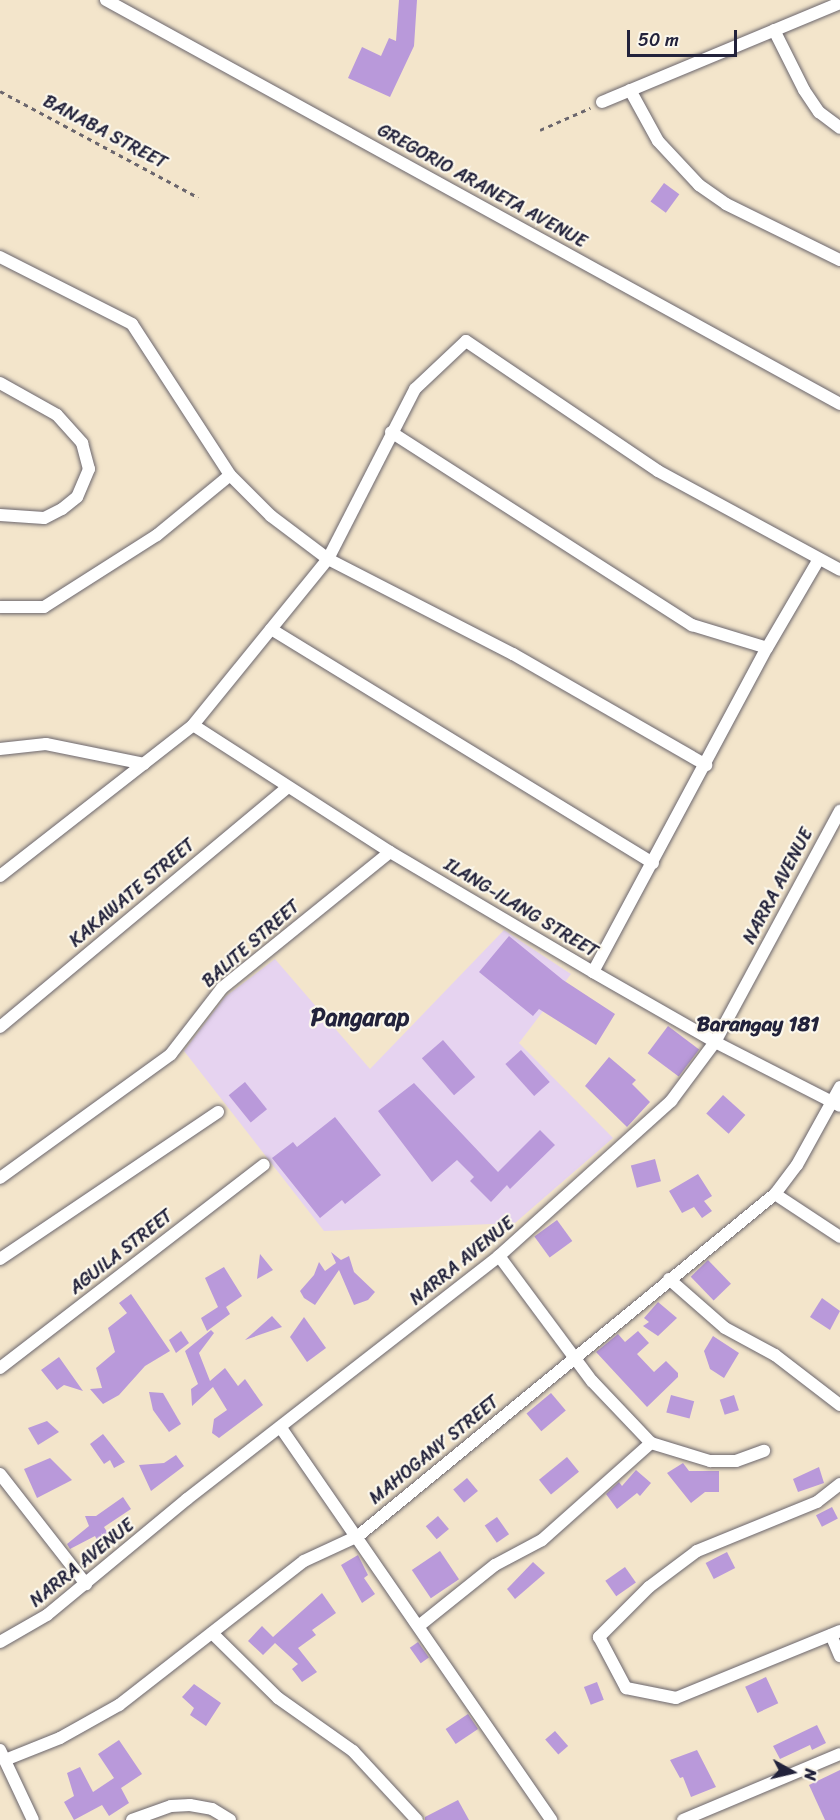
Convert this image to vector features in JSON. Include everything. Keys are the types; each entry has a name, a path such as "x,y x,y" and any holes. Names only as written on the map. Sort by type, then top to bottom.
{"street":[{"name":"GREGORIO ARANETA AVENUE","path":"106,0 840,404"},
{"path":"602,102 840,3"},
{"path":"774,30 804,90 819,112 840,128"},
{"path":"630,90 658,141 699,186 726,204 840,260"},
{"path":"0,257 132,324 230,475 271,516 328,559 513,654 706,765"},
{"path":"0,876 193,725 328,559 391,432 416,389 466,341 658,471 840,570"},
{"path":"0,383 57,416 82,443 89,469 77,497 44,518 0,515"},
{"path":"391,432 692,625 767,648"},
{"path":"0,607 44,607 157,535 230,475"},
{"path":"593,972 767,648 819,559"},
{"path":"271,629 652,863"},
{"name":"ILANG-ILANG STREET","path":"193,725 390,852 593,972 715,1042 836,1104"},
{"path":"0,749 46,744 144,764"},
{"name":"KAKAWATE STREET","path":"0,1027 288,787"},
{"name":"NARRA AVENUE","path":"0,1641 31,1627 187,1499 282,1428 499,1256 671,1101 715,1042 840,811"},
{"name":"BALITE STREET","path":"0,1178 171,1054 222,988 390,852"},
{"name":"MAHOGANY STREET","path":"2,1755 60,1738 119,1705 303,1561 358,1536 775,1194 797,1165 836,1104 840,1087"},
{"path":"0,1259 218,1112"},
{"name":"AGUILA STREET","path":"2,1362 264,1165"},
{"path":"775,1194 840,1237"},
{"path":"499,1256 574,1359 651,1443 710,1461 736,1461 764,1450"},
{"path":"669,1279 725,1328 775,1355 840,1405"},
{"path":"282,1428 420,1625 551,1820"},
{"path":"420,1625 495,1565 542,1539 651,1443"},
{"path":"0,1474 86,1584"},
{"path":"840,1484 817,1502 697,1551 649,1587 599,1637 626,1688 676,1698 835,1633 840,1656"},
{"path":"212,1633 278,1698 353,1751 417,1820"},
{"path":"683,1820 840,1754"},
{"path":"2,1755 33,1820"},
{"path":"132,1820 171,1806 190,1805 212,1809 230,1820"}],"path":[{"name":"BANABA STREET","path":"0,91 198,197"},
{"path":"540,130 602,102"}],"shaded area":[{"path":"504,930 571,974 519,1043 613,1138 515,1223 324,1231 184,1051 225,997 275,959 370,1069"}],"building":[{"path":"399,0 417,0 414,46 390,97 348,78 362,47 381,56 389,38 396,41"},
{"path":"664,183 679,194 666,213 650,202"},
{"path":"509,936 563,980 615,1014 596,1045 539,1009 533,1016 479,972"},
{"path":"668,1026 699,1049 679,1077 648,1053"},
{"path":"443,1040 475,1077 454,1095 422,1058"},
{"path":"521,1050 550,1082 534,1096 505,1064"},
{"path":"609,1057 636,1080 632,1084 650,1102 627,1127 585,1086"},
{"path":"245,1082 267,1109 251,1122 229,1095"},
{"path":"414,1083 498,1172 540,1130 555,1145 510,1189 507,1185 491,1202 470,1181 474,1177 457,1160 432,1182 378,1111"},
{"path":"723,1095 745,1115 729,1134 706,1114"},
{"path":"335,1117 381,1175 345,1204 342,1200 320,1218 272,1158 293,1142 297,1147"},
{"path":"655,1159 661,1181 637,1188 631,1165"},
{"path":"698,1174 712,1196 704,1201 712,1211 702,1218 694,1207 682,1213 669,1191"},
{"path":"557,1220 572,1241 550,1257 534,1236"},
{"path":"331,1252 341,1260 349,1256 354,1272 375,1292 368,1300 354,1305 339,1270 315,1305 304,1298 300,1291 314,1275 319,1262 325,1271 336,1263"},
{"path":"260,1254 273,1270 257,1279"},
{"path":"708,1260 731,1284 714,1300 691,1277"},
{"path":"224,1267 242,1296 226,1307 230,1314 207,1331 201,1318 218,1307 205,1278"},
{"path":"131,1294 170,1351 145,1366 119,1395 103,1404 90,1389 102,1388 96,1368 115,1352 108,1328 127,1313 119,1303"},
{"path":"822,1298 840,1311 830,1330 810,1317"},
{"path":"658,1302 677,1318 658,1336 643,1326 649,1322 644,1318"},
{"path":"272,1316 282,1327 245,1340"},
{"path":"304,1317 326,1348 307,1362 290,1337"},
{"path":"211,1330 214,1333 199,1353 210,1381 225,1368 238,1386 245,1379 263,1405 219,1438 212,1433 214,1419 227,1410 213,1387 192,1406 191,1389 198,1384 185,1351"},
{"path":"181,1331 189,1343 176,1353 169,1340"},
{"path":"638,1331 649,1343 637,1354 654,1372 666,1361 678,1373 678,1377 647,1407 596,1352 618,1334 625,1342"},
{"path":"713,1336 739,1353 724,1378 710,1369 704,1351"},
{"path":"59,1357 83,1391 64,1385 57,1390 41,1370"},
{"path":"149,1392 163,1393 181,1424 169,1432 153,1410"},
{"path":"551,1393 566,1411 541,1431 526,1414"},
{"path":"671,1395 694,1401 690,1419 666,1412"},
{"path":"734,1395 739,1410 725,1415 720,1400"},
{"path":"47,1421 59,1432 38,1445 28,1428"},
{"path":"103,1434 125,1462 114,1468 110,1460 104,1464 90,1444"},
{"path":"176,1455 184,1466 151,1491 139,1465 164,1463"},
{"path":"567,1457 579,1472 551,1494 539,1480"},
{"path":"50,1458 72,1480 37,1498 24,1469"},
{"path":"683,1463 689,1471 719,1471 719,1492 705,1492 691,1503 667,1473"},
{"path":"819,1467 824,1483 798,1492 793,1479"},
{"path":"636,1470 651,1483 640,1496 637,1493 617,1509 606,1494 619,1482 622,1486"},
{"path":"467,1478 478,1491 464,1503 453,1490"},
{"path":"123,1497 131,1509 104,1527 109,1535 98,1542 95,1536 70,1549 67,1544 89,1526 85,1516 96,1516"},
{"path":"832,1507 838,1519 822,1527 816,1515"},
{"path":"438,1516 449,1529 437,1539 426,1526"},
{"path":"497,1517 509,1534 497,1543 485,1526"},
{"path":"440,1551 459,1579 431,1598 412,1570"},
{"path":"727,1552 735,1568 714,1579 706,1563"},
{"path":"358,1555 368,1575 364,1578 375,1594 362,1603 341,1565"},
{"path":"533,1562 545,1573 515,1599 507,1589"},
{"path":"625,1567 636,1583 616,1596 605,1581"},
{"path":"322,1593 336,1613 312,1630 316,1635 298,1648 317,1672 302,1682 292,1669 298,1664 275,1643 263,1655 248,1641 262,1626 273,1637"},
{"path":"418,1642 429,1658 421,1663 410,1648"},
{"path":"766,1677 778,1703 757,1713 745,1687"},
{"path":"597,1682 604,1700 591,1705 584,1687"},
{"path":"194,1684 221,1703 206,1726 190,1715 194,1708 182,1697"},
{"path":"468,1714 478,1729 456,1744 446,1729"},
{"path":"817,1725 826,1743 812,1750 810,1745 780,1759 773,1746"},
{"path":"555,1731 568,1746 558,1755 545,1740"},
{"path":"119,1740 142,1774 121,1788 129,1803 109,1816 102,1805 74,1820 64,1802 74,1796 67,1773 80,1767 93,1792 114,1778 98,1754"},
{"path":"697,1750 716,1787 691,1797 683,1777 680,1778 670,1760"},
{"path":"840,1770 840,1820 825,1820 809,1785"},
{"path":"458,1800 469,1820 425,1820 425,1817"}],"district":[{"name":"Pangarap","path":"360,1018"},
{"name":"Barangay 181","path":"758,1024"}]}
